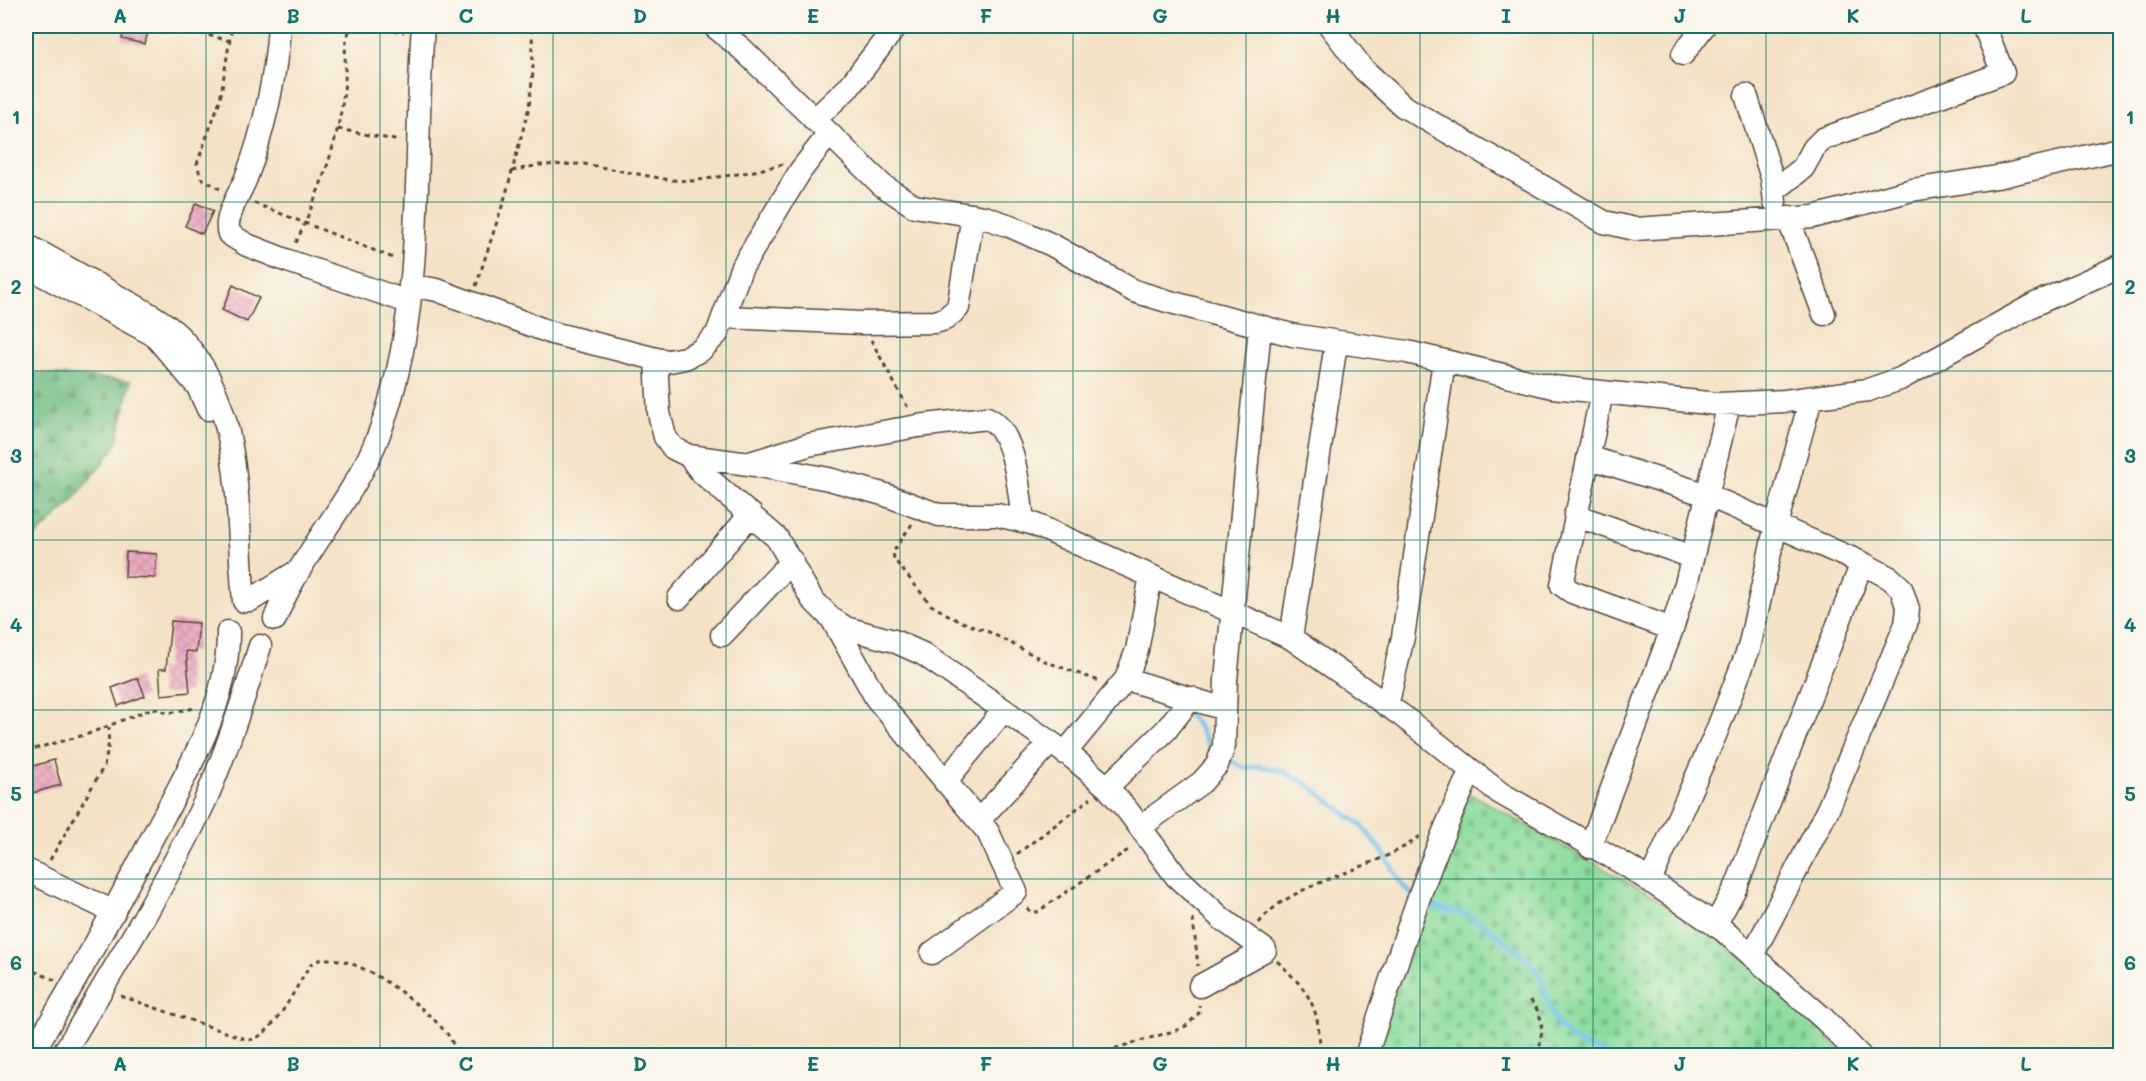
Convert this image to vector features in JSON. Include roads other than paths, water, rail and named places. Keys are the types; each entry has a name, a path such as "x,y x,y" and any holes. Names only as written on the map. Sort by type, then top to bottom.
{"street":[{"path":"279,26 272,78 250,168 227,226 231,237 288,261 409,294 437,290 552,333 669,362 695,354 717,334 741,269 801,170 821,127 896,26"},
{"path":"1330,26 1363,69 1403,106 1604,222 1635,228 1835,213 1912,190 1997,177 2121,149"},
{"path":"1683,54 1704,26"},
{"path":"1774,191 1803,168 1814,148 1823,139 2003,73 1984,26"},
{"path":"723,28 821,127 900,199 914,206 973,215 1010,226 1053,245 1134,291 1260,327 1336,344 1407,352 1553,387 1729,404 1811,398 1888,384 2035,304 2121,266"},
{"path":"62,1056 102,989 205,800 235,722 260,646 272,635 275,619 285,593 349,494 379,434 398,362 409,294 414,247 422,30"},
{"path":"1746,95 1780,218 1824,314"},
{"path":"725,317 861,323 935,322 952,315 958,308 973,215"},
{"path":"26,245 153,315 178,335 202,364 215,389 230,447 237,502 237,644 244,647 260,646"},
{"path":"26,266 154,335 198,387 214,421 238,611 218,702 180,784 73,987 30,1056"},
{"path":"1144,832 1202,782 1217,765 1224,746 1232,611 1260,327"},
{"path":"1290,638 1336,344"},
{"path":"656,359 662,427 669,444 689,456 701,472 777,538 812,598 832,620 876,698 979,820 993,840 1016,892 932,952"},
{"path":"1387,706 1402,637 1444,362"},
{"path":"1602,392 1561,578 1564,588 1672,629"},
{"path":"1650,881 1716,733 1749,648 1776,525 1811,398"},
{"path":"1590,847 1672,629 1729,404"},
{"path":"749,464 808,445 918,426 987,418 996,422 1005,434 1017,479 1023,520"},
{"path":"689,456 749,464 829,480 886,495 939,516 997,515 1023,520 1063,535 1189,595 1232,611 1290,638 1387,706 1500,793 1650,881 1715,925 1824,1019 1860,1056"},
{"path":"1588,457 1707,495 1862,563 1890,578 1901,588 1908,609 1906,624 1828,809 1752,956"},
{"path":"679,598 751,514"},
{"path":"1575,515 1692,557"},
{"path":"722,635 792,561"},
{"path":"1715,925 1736,887 1862,563"},
{"path":"238,611 298,572"},
{"path":"979,820 1058,748 1124,682 1137,650 1151,576"},
{"path":"238,611 267,605 275,619"},
{"path":"832,620 846,628 894,641 923,654 1058,748 1107,787 1176,876 1256,945 1200,986"},
{"path":"1124,682 1191,698 1225,709"},
{"path":"1107,787 1166,730 1191,698"},
{"path":"945,782 1004,710"},
{"path":"1366,1056 1447,821 1471,771"},
{"path":"33,872 114,912"}],"waterway":[{"path":"1187,713 1201,730 1213,753"},
{"path":"1224,758 1246,768 1259,766 1282,771 1306,783 1362,826 1383,852 1402,885 1414,896"},
{"path":"1424,903 1475,919 1503,939 1537,972 1552,1014 1564,1032 1588,1048 1611,1056"}]}
